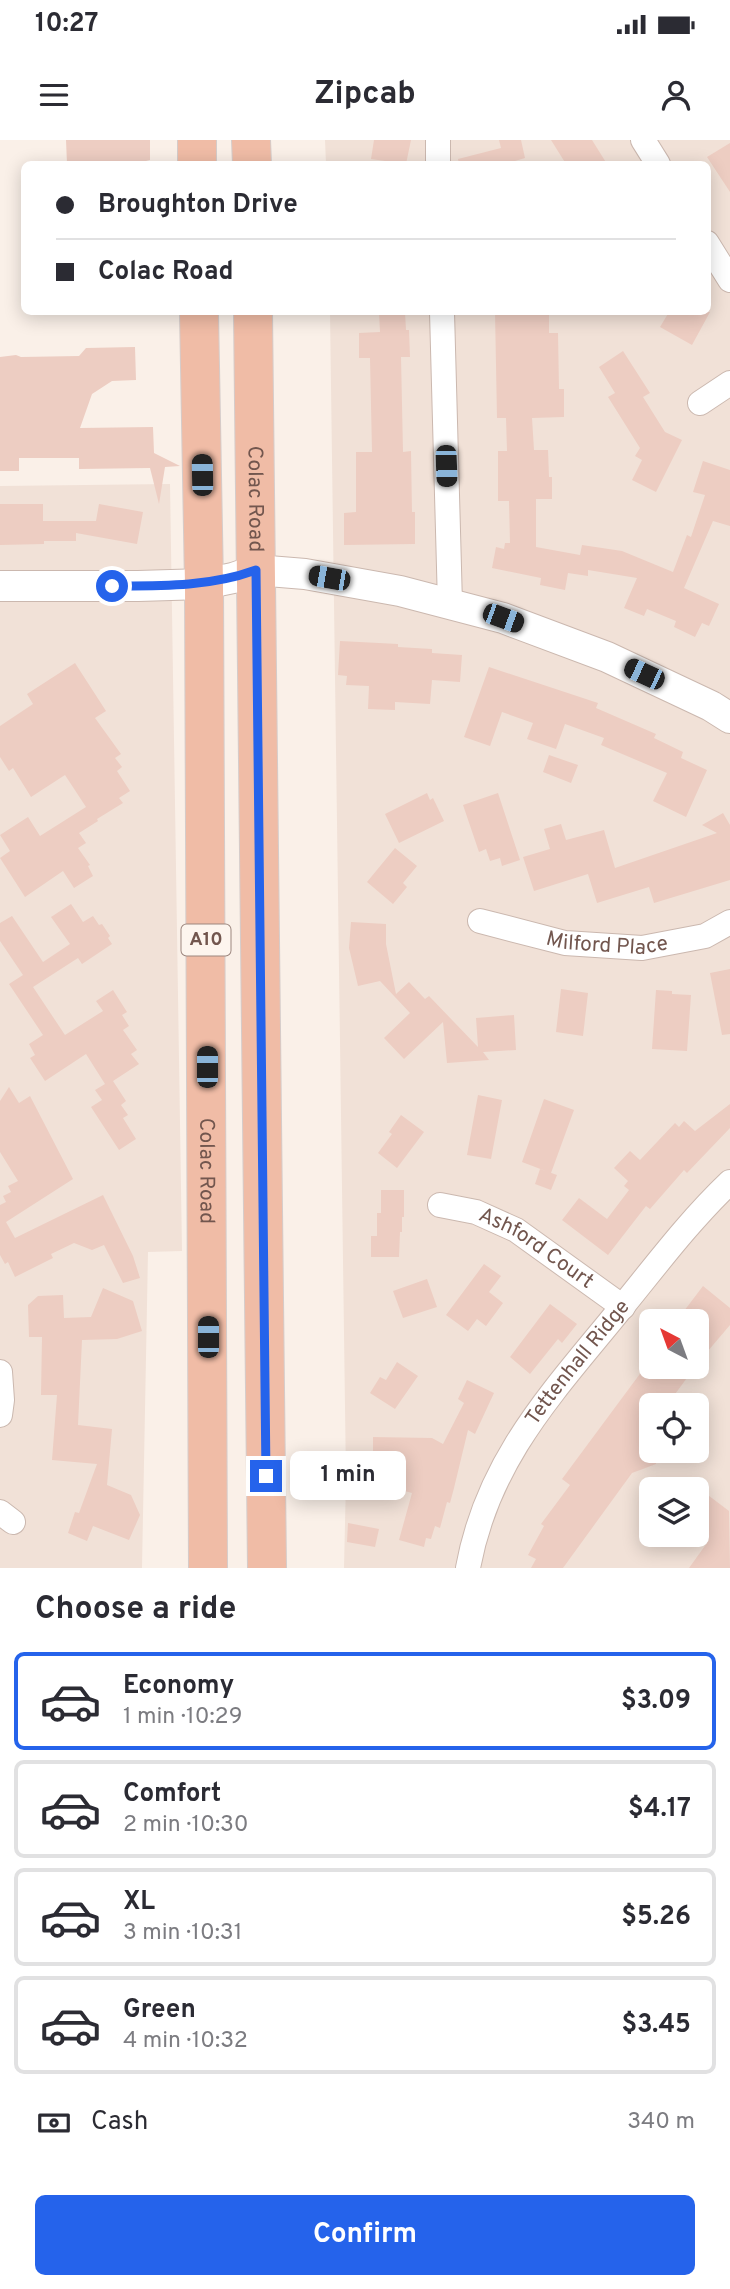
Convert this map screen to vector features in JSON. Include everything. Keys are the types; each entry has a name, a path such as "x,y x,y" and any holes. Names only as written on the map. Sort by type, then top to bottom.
{"highway":[{"path":"197,140 197,161"},
{"path":"251,140 251,161"},
{"name":"Colac Road","path":"199,315 231,577 267,1568"},
{"name":"Colac Road","path":"208,1568 231,577 253,315"}],"street":[{"path":"438,140 438,161"},
{"path":"643,140 656,161"},
{"path":"711,249 730,279"},
{"path":"442,315 450,604"},
{"path":"700,403 730,383"},
{"path":"0,586 138,586 231,577 319,576 400,591 503,618 607,657 711,706 730,718"},
{"name":"Milford Place","path":"480,921 565,943 642,948 705,936 730,922"},
{"name":"Tettenhall Ridge","path":"468,1568 478,1524 490,1491 510,1452 538,1411 692,1221 730,1182"},
{"name":"Ashford Court","path":"440,1205 476,1212 516,1230 623,1307"},
{"path":"0,1372 0,1415"}],"shaded area":[{"path":"325,140 730,140 730,1568 344,1568 346,1479 330,315 711,315 711,161 326,161"},
{"path":"170,484 182,1251 148,1252 142,1568 0,1568 0,486"}],"building":[{"path":"66,140 150,140 150,160 67,161"},
{"path":"374,140 411,140 407,161 371,159"},
{"path":"499,140 521,140 525,158 515,161 458,161 458,159 501,148"},
{"path":"551,140 592,140 605,161 564,161"},
{"path":"730,143 730,192 711,161 707,157"},
{"path":"379,315 405,315 410,357 401,357 403,452 411,451 415,544 344,545 344,513 356,512 356,452 372,452 370,358 359,358 359,333 380,332"},
{"path":"495,315 549,315 549,333 558,333 559,389 564,389 564,417 532,418 534,450 548,450 549,477 552,477 552,499 536,499 536,547 580,555 582,545 622,551 673,572 687,535 691,537 705,495 693,492 703,461 730,470 730,526 713,521 684,588 719,604 709,626 702,623 695,637 674,627 676,621 647,609 644,616 624,608 637,578 588,570 588,576 568,573 565,590 540,585 541,578 492,568 496,547 504,549 505,543 510,543 509,501 498,501 498,451 507,451 506,418 497,418"},
{"path":"667,315 708,315 692,345 660,327"},
{"path":"135,347 136,380 112,381 92,394 80,428 153,427 154,453 180,466 165,467 159,504 150,468 79,469 79,458 19,458 19,471 0,471 0,357 79,356 86,348"},
{"path":"623,351 650,393 643,397 665,432 682,440 656,492 632,480 642,460 635,456 640,448 608,397 615,393 599,367"},
{"path":"0,504 43,504 43,521 96,521 99,504 143,512 137,544 76,533 76,541 0,545"},
{"path":"340,641 398,644 398,647 432,649 432,653 462,655 460,682 432,680 430,704 395,702 395,710 368,709 369,686 346,685 347,676 338,675"},
{"path":"75,663 106,711 95,718 121,754 115,758 122,767 117,771 130,791 119,798 123,803 79,833 86,843 78,848 90,865 88,866 93,876 74,888 63,871 25,897 0,858 10,851 0,835 28,817 40,836 86,807 65,775 31,797 13,768 9,771 0,757 0,726 33,704 27,694"},
{"path":"489,667 598,703 596,708 656,734 654,738 683,752 681,758 707,770 686,817 653,801 667,773 601,745 604,738 565,724 556,749 527,739 533,723 502,712 490,746 464,737"},
{"path":"549,755 578,765 571,783 543,772"},
{"path":"427,793 430,800 433,798 444,821 399,843 385,814"},
{"path":"498,793 520,860 502,866 500,858 490,861 486,849 479,852 463,805"},
{"path":"723,813 730,825 730,880 654,903 649,887 597,903 588,874 534,891 523,857 550,849 544,829 561,824 566,840 604,830 615,868 717,833 702,825"},
{"path":"395,848 417,866 403,883 407,887 393,904 367,882"},
{"path":"71,904 83,922 93,916 99,925 102,924 112,944 82,964 78,958 33,987 65,1035 103,1011 96,1001 113,990 127,1012 122,1015 129,1026 123,1030 137,1050 131,1054 139,1064 113,1081 126,1101 121,1105 128,1115 123,1118 136,1139 119,1150 91,1107 102,1100 95,1090 105,1084 86,1054 45,1081 30,1058 35,1055 29,1044 43,1035 9,984 23,975 0,941 0,923 12,916 43,962 70,944 51,917"},
{"path":"351,922 386,924 386,944 396,994 409,982 425,999 429,996 478,1047 476,1018 514,1015 516,1050 483,1052 489,1060 447,1063 443,1022 404,1059 384,1038 410,1013 380,981 358,986 349,948"},
{"path":"730,969 730,1034 722,1035 710,973"},
{"path":"561,989 588,993 583,1036 556,1032"},
{"path":"656,990 691,995 687,1051 652,1049"},
{"path":"9,1087 19,1103 30,1096 73,1179 6,1222 15,1238 103,1195 133,1256 140,1278 123,1283 104,1245 92,1250 74,1243 51,1254 53,1258 15,1277 8,1262 5,1264 0,1255 0,1205 6,1202 3,1196 11,1192 8,1186 18,1181 0,1152 0,1101"},
{"path":"478,1095 502,1100 491,1159 467,1155"},
{"path":"544,1099 574,1110 551,1173 522,1162"},
{"path":"730,1104 730,1128 687,1173 684,1170 650,1209 646,1206 608,1255 562,1220 579,1198 607,1219 629,1190 624,1186 628,1181 614,1168 630,1151 640,1160 675,1123 679,1127 684,1121 695,1131"},
{"path":"401,1115 424,1132 397,1168 378,1153 392,1134 389,1132"},
{"path":"540,1169 557,1175 551,1190 535,1184"},
{"path":"381,1190 404,1190 399,1257 371,1257 371,1236 377,1236 377,1213 381,1213"},
{"path":"484,1264 501,1276 489,1292 503,1303 486,1326 477,1319 468,1331 446,1315"},
{"path":"427,1279 437,1307 403,1318 393,1291"},
{"path":"703,1286 730,1308 730,1325 709,1350 709,1309 686,1309"},
{"path":"103,1288 133,1301 142,1331 117,1339 82,1340 78,1425 112,1429 107,1485 131,1495 140,1515 129,1540 93,1526 87,1541 68,1533 75,1512 79,1513 97,1464 52,1460 57,1395 41,1395 42,1337 29,1337 28,1305 38,1296 63,1295 64,1318 91,1317"},
{"path":"550,1304 577,1324 562,1343 558,1339 530,1374 510,1357"},
{"path":"397,1362 418,1376 395,1409 370,1393 380,1377 386,1380"},
{"path":"639,1375 639,1379 686,1379 676,1393 639,1393 639,1463 656,1464 632,1473 563,1568 531,1568 536,1559 528,1555 544,1526 541,1524 570,1485 562,1479"},
{"path":"467,1380 494,1393 475,1434 468,1430 450,1503 447,1502 440,1528 435,1526 431,1539 426,1538 424,1547 399,1540 412,1493 375,1483 382,1456 373,1456 373,1437 432,1438 443,1444 464,1403 458,1399"},
{"path":"709,1496 729,1511 730,1568 689,1568 704,1547 709,1547"},
{"path":"348,1523 379,1529 375,1547 347,1542"}],"route":[{"path":"112,586 204,584 256,570 266,1476"}]}
